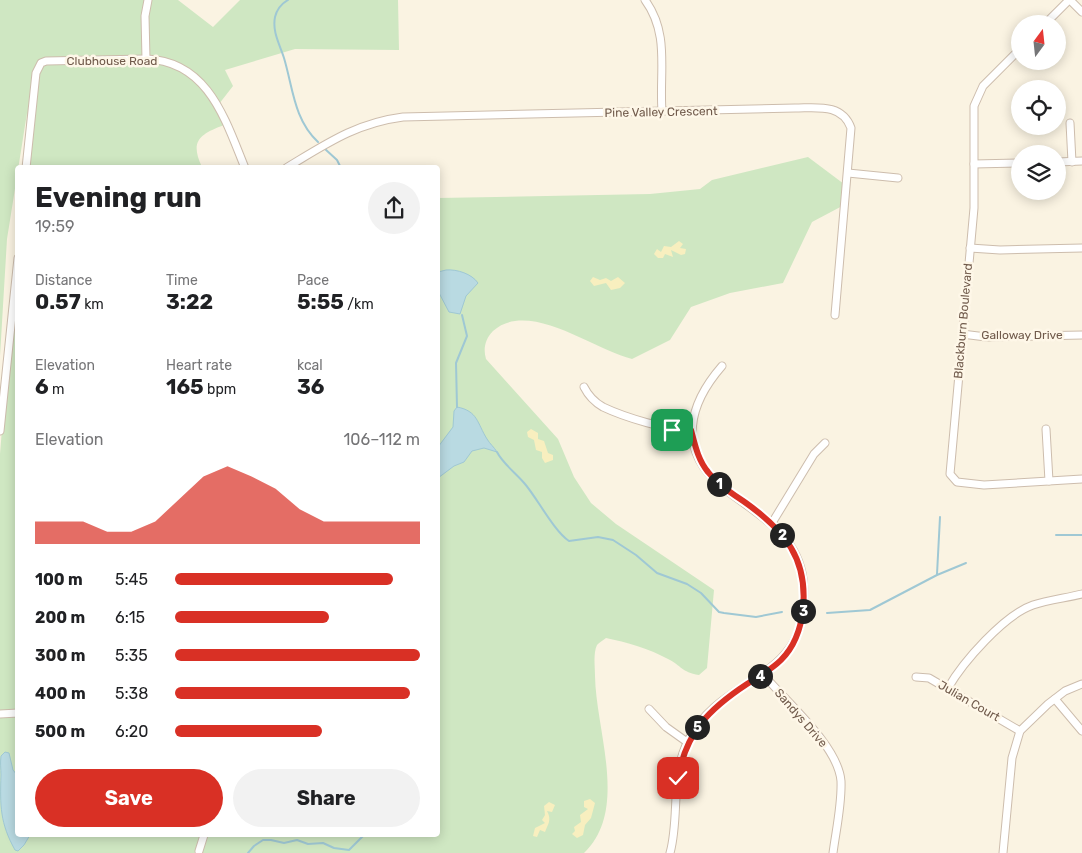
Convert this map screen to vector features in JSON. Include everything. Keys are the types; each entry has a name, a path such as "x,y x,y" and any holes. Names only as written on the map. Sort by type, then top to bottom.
{"street":[{"path":"146,59 145,16 148,0"},
{"path":"646,0 657,17 660,31 662,112"},
{"path":"1054,15 1070,0 1082,12"},
{"name":"Blackburn Boulevard","path":"1011,57 986,82 977,95 973,112 974,197 950,471 952,478 957,482 979,486 1082,479"},
{"name":"Clubhouse Road","path":"26,165 36,73 40,64 46,61 146,59 159,60 176,65 197,79 208,91 226,122 244,165"},
{"name":"Pine Valley Crescent","path":"291,165 350,130 394,118 794,108 836,110 846,117 851,128 835,315"},
{"path":"1070,123 1072,162"},
{"path":"1066,162 1082,161"},
{"path":"974,164 1011,163"},
{"path":"848,173 898,178"},
{"path":"970,248 1000,250 1082,248"},
{"path":"0,431 15,287"},
{"name":"Galloway Drive","path":"962,334 986,337 1082,335"},
{"path":"670,853 674,830 678,778 687,742 700,724 721,702 763,674 785,656 794,643 804,602 803,576 788,542 772,523 713,478 701,462 691,430 700,396 722,366"},
{"path":"584,387 588,394 602,407 672,430 691,430"},
{"path":"1046,429 1049,481"},
{"path":"772,523 814,454 825,443"},
{"path":"948,688 960,668 973,652 1020,612 1032,605 1082,594"},
{"name":"Sandys Drive","path":"763,674 828,748 836,764 841,780 833,853"},
{"name":"Julian Court","path":"916,677 929,678 1020,731"},
{"path":"1003,853 1012,758 1020,731 1036,713 1072,687 1082,684"},
{"path":"1055,699 1082,731"},
{"path":"649,709 666,727 687,742"},
{"path":"0,714 15,713"},
{"path":"199,852 203,837"}],"green space":[{"path":"0,0 178,0 213,27 240,0 398,0 399,50 295,49 225,70 233,86 219,104 224,125 204,135 197,144 198,158 201,165 24,165 27,113 19,165 15,165 15,189 7,239 0,356"},
{"path":"808,157 844,184 846,204 812,222 783,283 730,293 691,307 670,340 632,359 543,323 525,321 508,323 493,331 486,341 486,359 558,439 574,477 591,503 616,524 714,590 707,668 699,675 685,670 661,655 630,644 606,638 597,645 595,676 607,769 608,793 605,815 597,835 584,853 0,853 0,454 15,266 15,837 440,837 440,198 650,194 700,189 712,180"}],"sand":[{"path":"679,241 683,244 680,248 686,249 685,254 681,255 671,250 673,257 665,254 663,258 658,258 654,254 657,249 661,252 664,246 671,247"},
{"path":"593,277 600,280 606,278 611,281 618,277 625,283 620,288 611,290 606,283 594,286 590,281"},
{"path":"531,429 538,433 538,439 544,441 548,453 553,455 553,460 545,463 542,458 542,452 536,450 534,440 528,437 527,432"},
{"path":"590,799 595,803 591,818 585,825 583,835 577,838 572,834 575,831 574,827 581,822 580,815 588,809 584,807 584,801"},
{"path":"549,802 555,805 552,812 547,811 549,819 545,832 540,830 537,837 533,836 535,828 545,823 542,820 545,815 544,806"}],"water":[{"path":"455,270 472,277 478,283 466,296 460,314 449,312 440,295 440,272"},
{"path":"457,407 469,411 497,452 484,448 472,451 464,462 454,466 440,476 440,444 453,427 454,411"},
{"path":"5,752 9,753 15,772 15,837 29,837 18,851 15,850 6,831 2,814 1,756"}],"waterway":[{"path":"288,0 283,3 276,14 274,23 275,33 284,58 299,114 310,133 318,142"},
{"path":"325,149 337,160 340,165"},
{"path":"457,407 456,363 467,336 462,315"},
{"path":"497,452 530,490 557,530 569,541 598,537 613,540 636,555 657,573 687,584 701,593 719,612 756,617 782,612"},
{"path":"937,574 940,517"},
{"path":"1056,535 1082,535"},
{"path":"827,613 870,610 937,575 966,563"},
{"path":"248,853 263,840 284,843 297,840 308,844 323,843 334,848 349,850 362,837"}],"route":[{"path":"672,430 691,430 701,462 713,478 765,517 784,537 793,550 798,562 803,576 804,591 802,615 794,643 778,663 721,702 710,712 687,742 678,778"}]}
